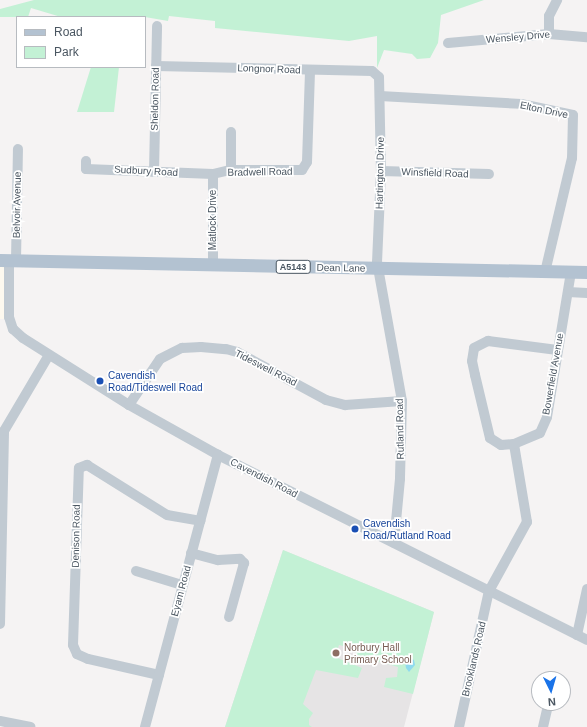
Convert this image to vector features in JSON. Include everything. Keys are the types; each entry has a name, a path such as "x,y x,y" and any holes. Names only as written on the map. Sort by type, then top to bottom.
{"main road":[{"name":"Dean Lane","path":"8,261 587,272"}],"street":[{"path":"549,34 551,9 557,0"},
{"name":"Sheldon Road","path":"154,172 157,26"},
{"name":"Wensley Drive","path":"448,43 549,34 587,37"},
{"name":"Longnor Road","path":"156,66 310,71 372,71 380,77"},
{"name":"Bradwell Road","path":"213,174 231,170 302,170 307,162 310,71"},
{"name":"Hartington Drive","path":"377,269 381,171 380,77"},
{"name":"Elton Drive","path":"380,96 521,104 572,115 572,158 545,272"},
{"path":"231,132 231,170"},
{"name":"Belvoir Avenue","path":"8,261 18,149"},
{"name":"Sudbury Road","path":"86,161 86,169 213,174"},
{"name":"Winsfield Road","path":"381,171 489,174"},
{"name":"Matlock Drive","path":"213,174 213,265"},
{"name":"Cavendish Road","path":"8,261 8,310 10,324 23,338 129,405 218,455 587,640"},
{"name":"Rutland Road","path":"377,269 402,401 400,479 394,543"},
{"name":"Bowerfield Avenue","path":"514,444 540,433 547,417 571,272"},
{"path":"568,292 587,293"},
{"path":"489,592 527,522 514,444 501,445 490,438 474,375 472,361 474,348 488,341 557,350"},
{"name":"Tideswell Road","path":"129,405 160,359 175,350 201,347 226,348 237,352 326,400 345,405 402,401"},
{"path":"0,624 4,431 49,355"},
{"name":"Eyam Road","path":"145,727 218,455"},
{"name":"Denison Road","path":"159,675 88,660 77,654 73,645 79,468 87,466 167,515 200,521"},
{"path":"191,553 218,560 240,559 244,563 229,617"},
{"path":"136,571 182,585"},
{"path":"576,635 587,589"},
{"name":"Brooklands Road","path":"459,727 489,592"},
{"path":"543,727 547,711"},
{"path":"0,721 30,727"}],"shaded area":[{"path":"0,260 9,261 9,317 3,319 0,319"},
{"name":"Norbury Hall Primary School","path":"283,550 434,612 404,727 225,727"}],"green space":[{"path":"34,0 484,0 441,15 438,43 430,58 417,59 412,54 384,50 377,68 377,36 349,41 215,28 215,21 169,16 168,21 146,16 58,16 31,8 28,16 0,17 0,9"},
{"path":"91,68 119,68 114,112 77,112"},
{"name":"Norbury Hall Primary School","path":"283,550 434,612 413,694 384,687 386,678 397,677 398,667 356,655 356,649 339,645 335,657 362,668 358,678 316,670 303,704 313,713 309,719 309,725 312,727 225,727"}],"water":[{"path":"404,656 414,660 415,665 409,672 406,668"}],"place":[{"name":"Cavendish Road/Tideswell Road","path":"100,381"},
{"name":"Cavendish Road/Rutland Road","path":"355,529"},
{"name":"Norbury Hall Primary School","path":"336,653"}]}
